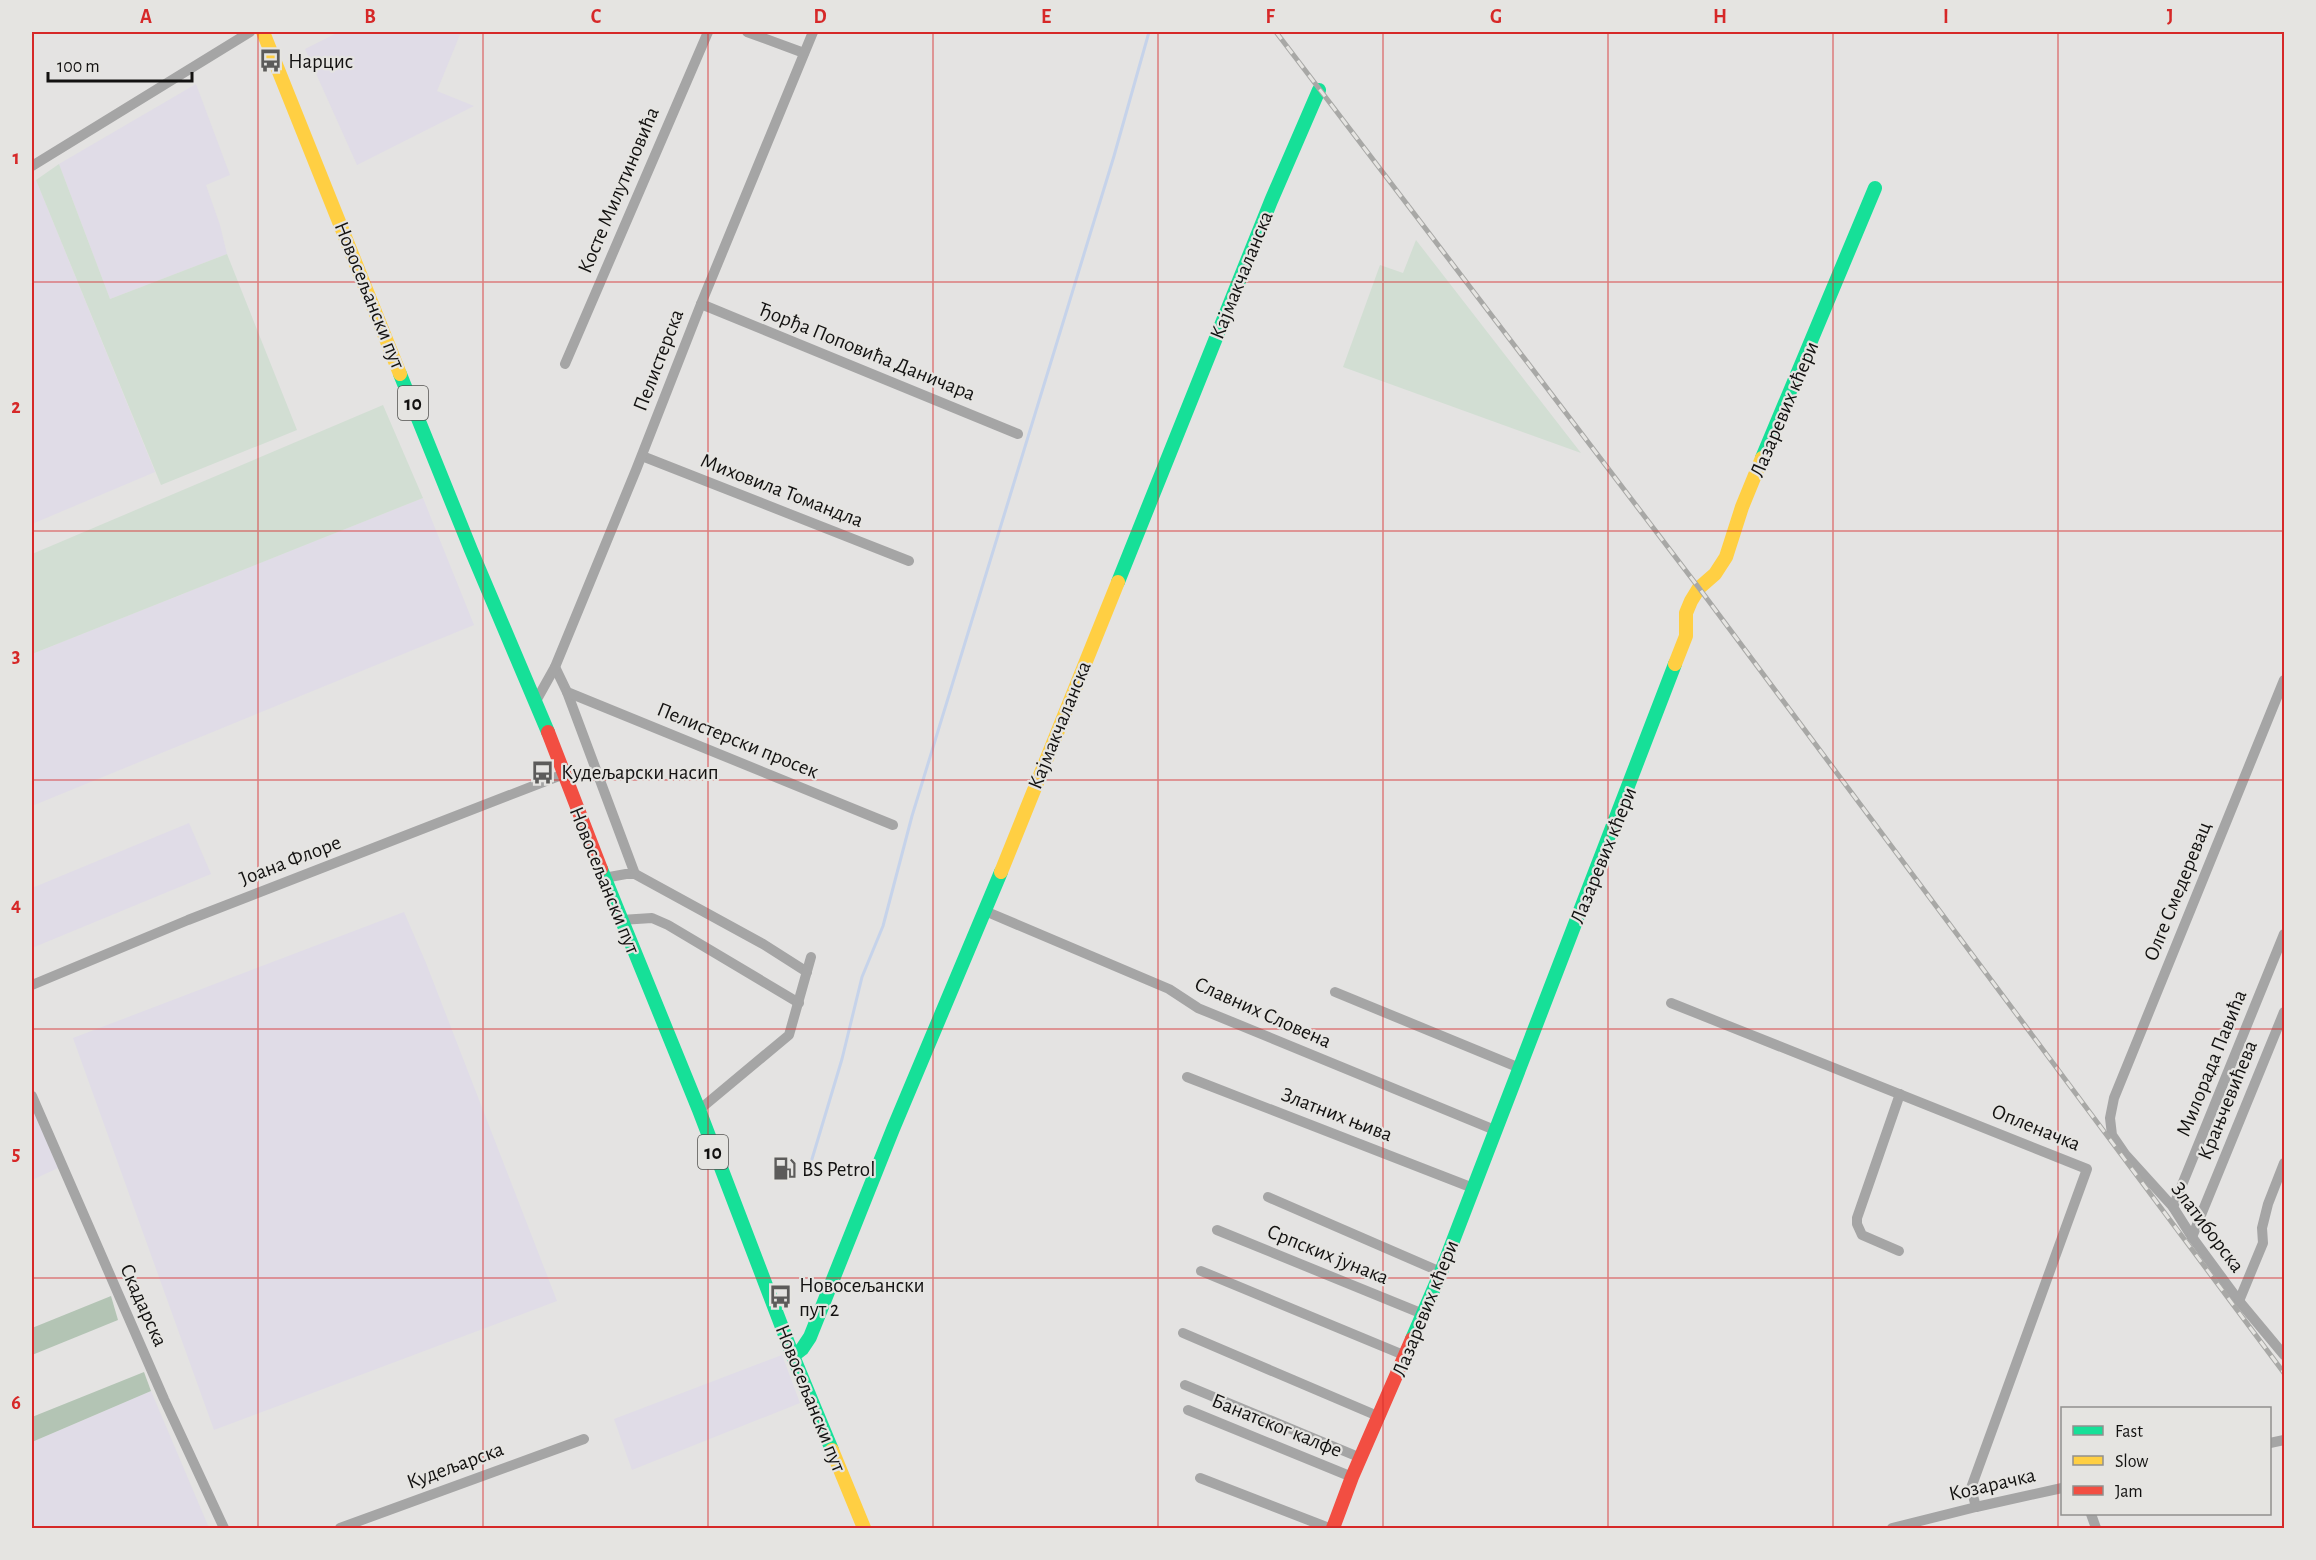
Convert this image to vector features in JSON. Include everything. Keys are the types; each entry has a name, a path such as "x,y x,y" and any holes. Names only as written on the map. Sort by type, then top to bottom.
{"street":[{"path":"32,166 250,32"},
{"name":"Новосељански пут","path":"263,32 471,549 536,702 604,878 699,1110 793,1356 864,1528"},
{"name":"Косте Милутиновића","path":"565,364 708,32"},
{"path":"747,32 804,53"},
{"name":"Пелистерска","path":"536,702 555,667 813,32"},
{"name":"Кајмакчаланска","path":"793,1356 802,1349 810,1336 893,1129 985,911 1271,201 1319,90"},
{"name":"Лазаревих кћери","path":"1331,1528 1441,1272 1675,666 1686,636 1686,613 1699,588 1715,574 1726,557 1743,507 1875,188"},
{"name":"Ђорђа Поповића Даничара","path":"701,304 1018,434"},
{"name":"Миховила Томандла","path":"642,456 909,561"},
{"path":"555,667 567,692 635,874"},
{"name":"Олге Смедеревац","path":"2110,1118 2114,1098 2284,680"},
{"name":"Пелистерски просек","path":"567,692 893,825"},
{"name":"Јоана Флоре","path":"32,985 188,920 564,774"},
{"path":"604,878 635,874 763,944 807,972"},
{"name":"Славних Словена","path":"985,911 1169,989 1198,1008 1495,1130"},
{"path":"621,920 652,918 668,925 800,1003"},
{"name":"Милорада Павића","path":"2173,1208 2284,934"},
{"path":"699,1110 787,1038 800,1003 811,957"},
{"path":"1335,992 1520,1068"},
{"name":"Опленачка","path":"1671,1003 2087,1169 1971,1488 1976,1507"},
{"name":"Крањчевићева","path":"2192,1237 2284,1012"},
{"name":"Златних њива","path":"1187,1077 1473,1188"},
{"path":"1899,1251 1862,1235 1857,1218 1900,1094"},
{"name":"Скадарска","path":"32,1096 164,1399 224,1528"},
{"name":"Златиборска","path":"2110,1118 2112,1135 2125,1154 2173,1208 2239,1301 2284,1355"},
{"path":"2239,1301 2263,1243 2262,1228 2268,1204 2284,1163"},
{"path":"1268,1197 1441,1272"},
{"name":"Српских јунака","path":"1217,1230 1424,1314"},
{"path":"1201,1271 1406,1356"},
{"path":"1183,1333 1380,1417"},
{"path":"1185,1385 1361,1458"},
{"name":"Банатског калфе","path":"1188,1410 1352,1477"},
{"name":"Кудељарска","path":"340,1528 584,1439"},
{"path":"1200,1478 1331,1528"},
{"name":"Козарачка","path":"1892,1528 2061,1488"},
{"path":"1922,1528 1930,1519"}],"shaded area":[{"path":"339,32 461,32 437,91 474,106 357,165 305,49"},
{"path":"196,84 230,175 206,185 227,254 110,299 59,164"},
{"path":"59,164 110,299 227,254 297,430 161,485 36,180"},
{"path":"36,180 155,472 32,524 32,182"},
{"path":"1416,240 1581,453 1343,367 1380,265 1403,273"},
{"path":"383,405 423,498 32,654 32,554"},
{"path":"423,498 474,625 32,806 32,654"},
{"path":"189,823 211,874 32,948 32,888"},
{"path":"404,912 426,963 557,1301 214,1430 73,1038"},
{"path":"32,1107 58,1168 32,1180"},
{"path":"782,1355 800,1403 632,1470 614,1419"},
{"path":"151,1391 209,1528 32,1528 32,1442"}],"green space":[{"path":"111,1296 118,1320 32,1355 32,1328"},
{"path":"144,1372 151,1391 32,1442 32,1417"}],"waterway":[{"path":"812,1159 842,1059 862,977 883,926 912,816 1114,156 1149,32"}],"railway":[{"path":"1276,32 1699,588 2284,1373"}],"traffic: fast":[{"path":"1118,582 1271,201 1319,90"},
{"path":"1762,458 1875,188"},
{"path":"400,374 548,732"},
{"path":"1412,1339 1441,1272 1675,664"},
{"path":"601,869 699,1110 793,1356 832,1450"},
{"path":"793,1356 802,1349 810,1337 893,1129 1001,872"}],"traffic: slow":[{"path":"263,32 400,374"},
{"path":"1675,664 1686,636 1686,613 1691,601 1699,588 1715,574 1726,557 1742,507 1762,458"},
{"path":"1001,872 1118,582"},
{"path":"832,1450 864,1528"}],"traffic: jam":[{"path":"548,732 601,869"},
{"path":"1333,1528 1352,1477 1412,1339"}],"place":[{"name":"Нарцис","path":"270,61"},
{"name":"Кудељарски насип","path":"543,772"},
{"name":"BS Petrol","path":"784,1169"},
{"name":"Новосељански пут 2","path":"781,1297"}]}
